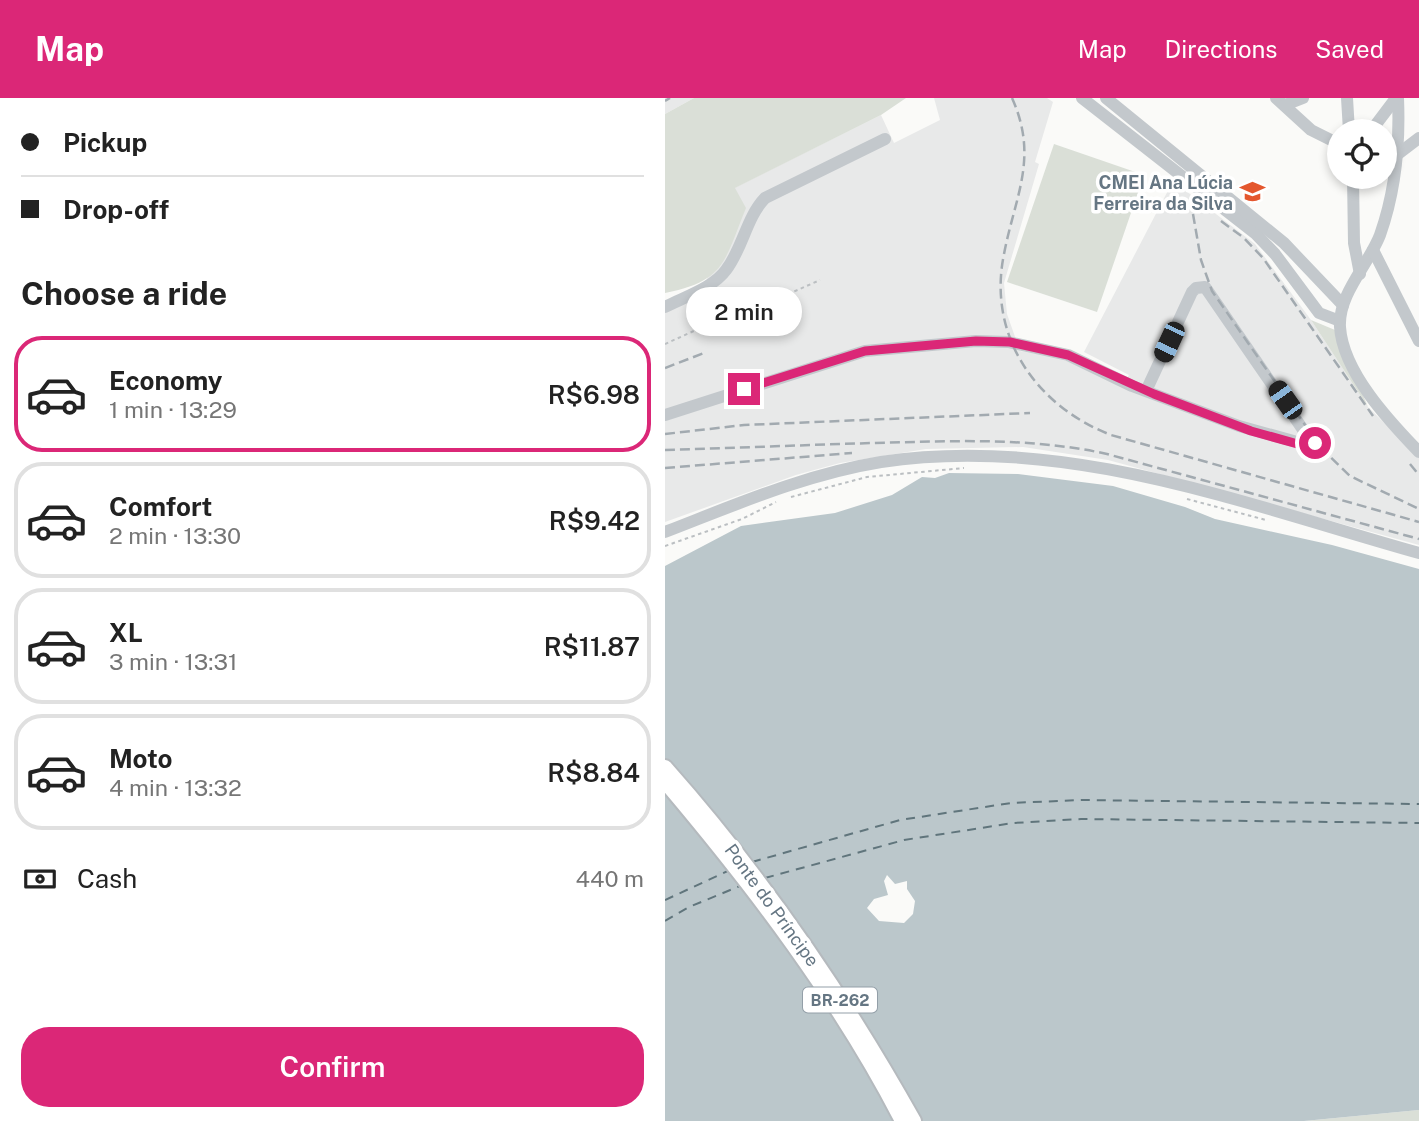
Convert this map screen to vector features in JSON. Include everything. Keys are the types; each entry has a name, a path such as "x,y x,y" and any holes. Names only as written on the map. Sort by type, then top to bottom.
{"main road":[{"name":"Ponte do Príncipe","path":"665,767 716,828 803,945 863,1035 914,1121"},
{"name":"Ponte do Príncipe","path":"665,782 795,951 855,1040 902,1121"}],"street":[{"path":"1082,98 1256,234 1275,254 1319,313 1341,321"},
{"path":"1106,98 1284,243 1343,305"},
{"path":"1281,102 1303,98"},
{"path":"1347,98 1348,119"},
{"path":"1380,119 1397,98"},
{"path":"1397,98 1398,154 1386,214 1373,250 1343,305 1341,321 1347,353 1368,392 1419,452"},
{"path":"1281,102 1311,130 1327,138"},
{"path":"1398,154 1416,141 1419,130"},
{"path":"1142,145 1150,133"},
{"path":"665,307 719,278 728,269 757,206 765,198 885,139"},
{"path":"1353,189 1354,243 1360,274"},
{"path":"1373,250 1416,336"},
{"path":"665,415 850,354 976,341 1010,342 1049,348 1146,391 1251,431 1312,448 1315,446 1205,287 1196,288 1192,292 1146,391"},
{"path":"1416,336 1419,316"},
{"path":"665,532 824,475 902,460 990,455 1046,458 1125,471 1419,553"}],"path":[{"path":"665,344 758,302 785,296 820,280"},
{"path":"665,546 742,519 782,499 845,482 890,473 969,467"},
{"path":"1182,498 1266,520"}],"shaded area":[{"path":"665,98 694,98 665,114"},
{"path":"694,98 906,98 881,115 735,188 746,208 720,266 700,282 665,293 665,114"},
{"path":"934,98 1047,98 1053,102 1035,162 1039,164 1004,283 1007,314 1020,351 1060,358 1123,386 1129,375 1084,352 1173,181 1255,244 1311,320 1368,407 1419,457 1419,545 1108,460 1023,447 926,449 840,463 796,475 665,522 665,302 706,282 734,188 881,115 894,143 940,120"},
{"path":"1054,144 1144,175 1097,312 1007,282"},
{"path":"1311,320 1335,330 1368,407"},
{"path":"949,473 1018,474 1113,486 1185,507 1215,519 1332,545 1419,569 1419,1110 1304,1121 665,1121 665,566 741,526 835,513 892,495 922,477 935,478","holes":["887,875 895,884 907,881 907,889 915,901 913,914 904,923 879,921 867,908 874,899 888,895 884,881"]},
{"path":"1419,1110 1419,1121 1304,1121"}],"ferry route":[{"path":"752,862 900,820 1011,803 1081,800 1419,804"},
{"path":"765,878 904,840 1013,823 1081,819 1419,823"},
{"path":"665,900 730,870"},
{"path":"665,921 689,907 740,886"}],"railway":[{"path":"665,101 670,98"},
{"path":"1012,98 1020,120 1024,158 1004,254 1001,284 1003,313 1011,340 1023,364 1040,387 1060,406 1111,435 1419,522"},
{"path":"1193,214 1201,260 1212,291 1321,448 1350,476 1419,509"},
{"path":"1221,221 1244,238 1263,258 1373,416"},
{"path":"665,368 704,353"},
{"path":"665,434 744,425 1030,413"},
{"path":"665,450 932,441 1049,445 1107,454 1419,539"},
{"path":"665,468 852,453"},
{"path":"1410,464 1419,475"}],"place":[{"name":"CMEI Ana Lúcia Ferreira da Silva","path":"1253,192"}],"route":[{"path":"744,389 850,354 879,348 976,341 1024,343 1068,355 1132,386 1251,431 1312,448 1315,443"}]}
